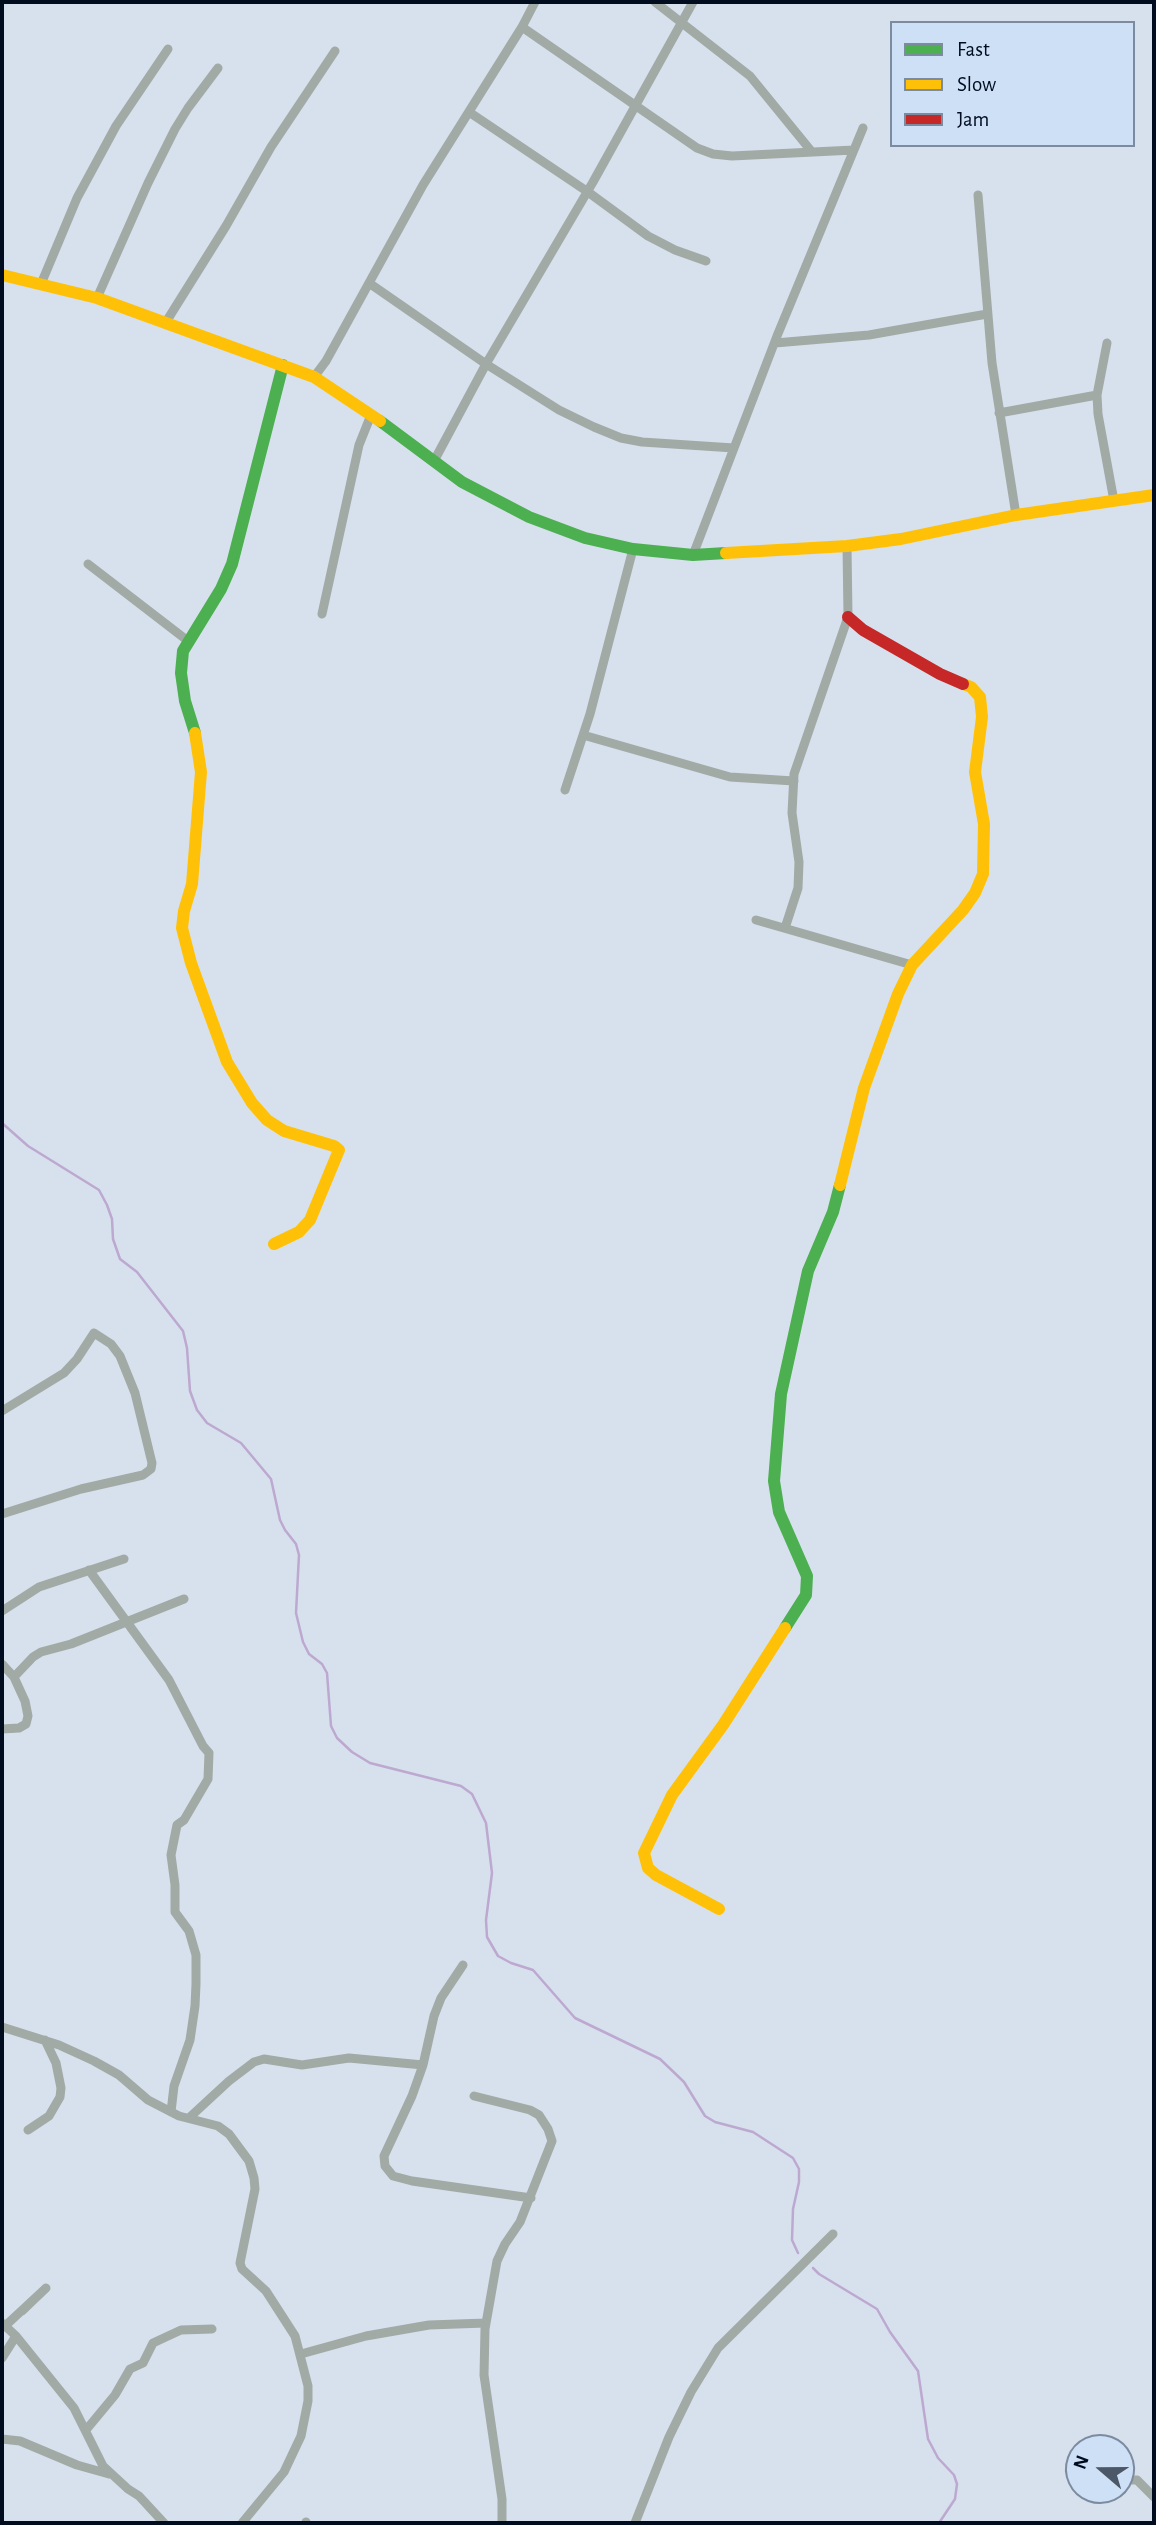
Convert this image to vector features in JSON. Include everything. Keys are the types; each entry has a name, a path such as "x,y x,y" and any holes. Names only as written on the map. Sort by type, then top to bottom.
{"street":[{"path":"314,377 424,185 535,2"},
{"path":"656,2 750,76 812,152"},
{"path":"434,461 486,364 637,105 693,2"},
{"path":"522,27 697,148 713,154 732,156 853,150"},
{"path":"41,284 77,198 116,126 169,49"},
{"path":"166,322 271,147 335,51"},
{"path":"97,298 148,183 175,130 218,68"},
{"path":"469,112 648,236 675,250 706,261"},
{"path":"693,555 775,343 863,128"},
{"path":"978,195 987,314 999,413 1016,515"},
{"path":"2,275 97,298 314,377 462,482 528,517 585,538 633,549 693,555 847,546 901,539 1016,515 1154,495"},
{"path":"369,283 486,364 559,410 621,438 642,442 734,448"},
{"path":"775,343 869,335 987,314"},
{"path":"1107,343 1097,395 1114,501"},
{"path":"274,1244 299,1232 310,1220 339,1150 334,1146 284,1131 267,1120 252,1103 227,1062 191,964 182,928 192,884 201,772 198,742 185,701 181,673 183,651 221,589 232,564 283,365"},
{"path":"999,413 1097,395"},
{"path":"322,614 359,445 371,415"},
{"path":"785,928 798,888 799,862 792,813 794,781 799,755 848,617 847,546"},
{"path":"565,790 583,735 633,549"},
{"path":"88,564 188,641"},
{"path":"719,1909 656,1875 648,1868 644,1853 672,1795 723,1725 806,1595 807,1576 779,1512 774,1481 781,1394 795,1322 808,1271 833,1212 864,1088 881,1037 912,965 963,910 975,893 983,874 984,824 975,772 982,717 980,697 971,687 940,674 874,637 848,617"},
{"path":"583,735 730,777 794,781"},
{"path":"756,920 912,965"},
{"path":"2,1411 64,1373 94,1333 111,1344 120,1356 135,1392 152,1463 151,1469 143,1475 81,1489 2,1514"},
{"path":"2,1611 39,1587 124,1559"},
{"path":"89,1570 169,1680 209,1754 208,1779 184,1819 177,1825 171,1855 176,1885 175,1912 189,1931 196,1955 190,2040 174,2086 171,2112"},
{"path":"14,1677 41,1652 71,1644 184,1599"},
{"path":"2,1664 14,1677 25,1701 28,1716 26,1724 19,1728 2,1729"},
{"path":"463,1965 437,2007 423,2065 384,2156 388,2172 412,2181 531,2197"},
{"path":"2,2027 44,2040 103,2066 119,2075 148,2100 171,2112 218,2126 229,2134 249,2161 255,2189 240,2263 242,2269 266,2291 295,2336 302,2354 308,2401 301,2436 284,2472 242,2523"},
{"path":"28,2130 49,2116 60,2097 56,2063 44,2040"},
{"path":"190,2117 229,2081 254,2062 264,2059 302,2065 349,2059 423,2065"},
{"path":"474,2096 530,2110 539,2115 552,2141 531,2197 497,2261 486,2323 484,2375 502,2499 502,2523"},
{"path":"635,2523 669,2437 691,2392 718,2348 833,2234"},
{"path":"22,2311 46,2288 3,2325 16,2336 74,2408 94,2449 111,2474 139,2496 164,2523"},
{"path":"302,2354 366,2336 429,2325 486,2323"},
{"path":"86,2430 115,2395 130,2369 143,2363 153,2343 181,2330 212,2329"},
{"path":"2,2358 16,2336"},
{"path":"2,2440 20,2441 77,2465 111,2474"},
{"path":"1135,2480 1154,2497"}],"waterway":[{"path":"2,1123 28,1146 99,1190 112,1219 113,1239 120,1259 137,1272 183,1331 190,1391 197,1410 207,1423 241,1443 271,1479 280,1520 296,1544 299,1555 296,1613 303,1642 309,1654 322,1664 327,1673 331,1726 337,1738 352,1752 370,1763 461,1786 472,1794 486,1823 492,1873 486,1920 487,1937 498,1956 533,1970 575,2018 660,2059 684,2082 705,2116 715,2122 753,2132 793,2158 799,2169 792,2240 798,2253"},
{"path":"813,2268 877,2309 918,2371 928,2439 938,2458 954,2475 957,2484 955,2499 939,2523"}],"traffic: fast":[{"path":"195,733 185,701 181,673 183,651 221,589 232,564 283,365"},
{"path":"380,421 462,482 529,517 585,538 633,549 693,555 726,553"},
{"path":"785,1628 806,1595 807,1576 779,1512 774,1481 781,1394 808,1271 833,1212 840,1185"}],"traffic: slow":[{"path":"2,275 97,298 314,377 380,421"},
{"path":"726,553 847,546 901,539 1016,515 1154,495"},
{"path":"840,1185 864,1088 898,994 912,965 963,910 975,893 983,874 984,824 975,772 982,717 980,697 971,687 963,684"},
{"path":"195,733 201,772 192,884 182,928 191,963 227,1062 252,1103 267,1120 284,1131 334,1146 339,1150 310,1220 299,1232 274,1244"},
{"path":"719,1909 656,1875 648,1868 644,1853 672,1795 723,1725 785,1628"}],"traffic: jam":[{"path":"848,617 863,630 940,674 963,684"}]}
